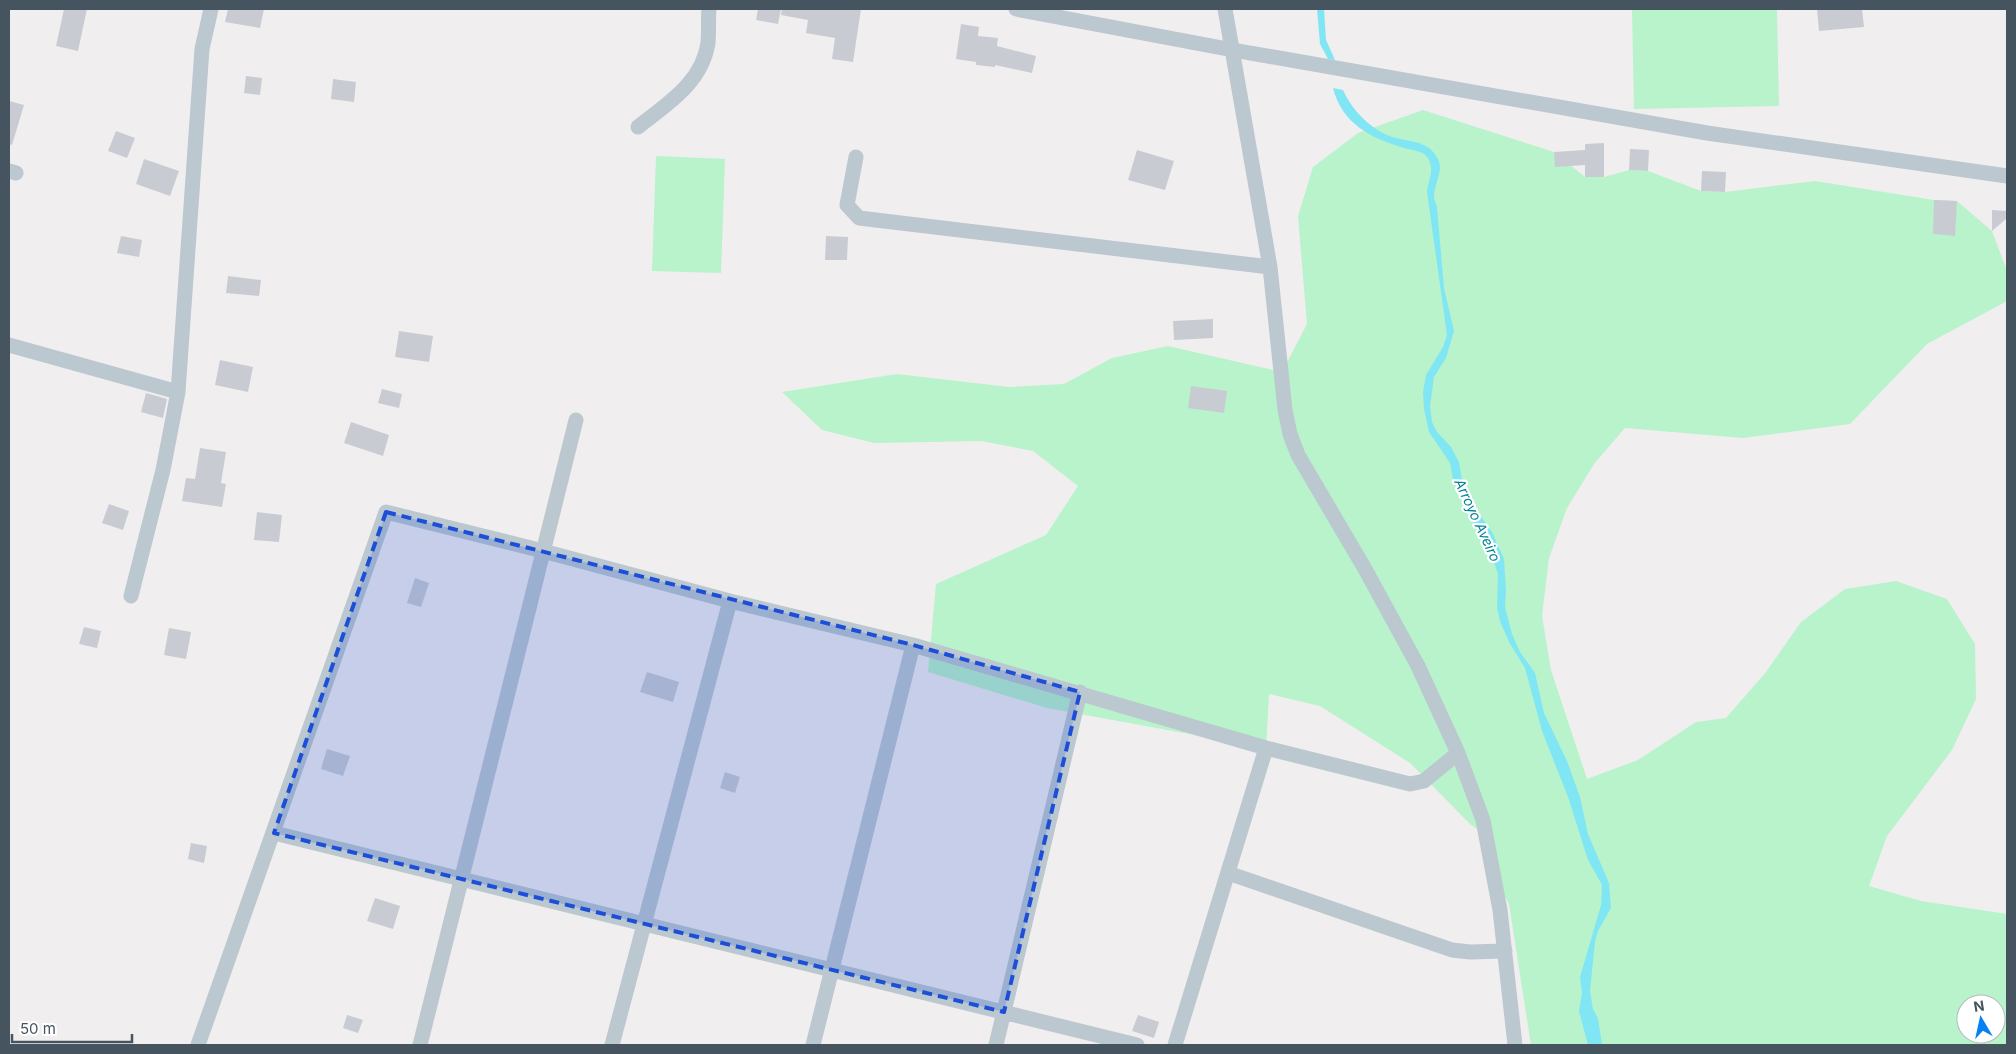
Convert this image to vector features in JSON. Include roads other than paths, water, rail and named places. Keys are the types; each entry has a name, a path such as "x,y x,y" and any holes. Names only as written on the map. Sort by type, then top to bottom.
{"street":[{"path":"131,596 163,470 178,392 202,49 211,9"},
{"path":"638,127 687,88 701,67 708,44 709,9"},
{"path":"1016,9 1233,50 1707,133 2007,176"},
{"path":"1226,9 1270,267 1285,410 1290,434 1298,455 1365,569 1418,666 1458,753 1483,820 1500,910 1515,1045"},
{"path":"856,156 847,205 859,218 1270,267"},
{"path":"9,345 178,392"},
{"path":"420,1045 576,420"},
{"path":"198,1045 386,512 543,551 730,601 913,645 1080,692 1266,748 1410,784 1424,781 1458,753"},
{"path":"612,1045 730,601"},
{"path":"813,1045 913,645"},
{"path":"996,1045 1080,692"},
{"path":"1176,1045 1266,748"},
{"path":"274,833 1137,1045"},
{"path":"1228,873 1452,950 1470,952 1504,951"}],"water":[{"path":"1317,9 1324,9 1326,40 1335,60 1328,59 1320,44"},
{"name":"Arroyo Aveiro","path":"1333,88 1343,90 1351,105 1376,129 1392,137 1424,145 1434,153 1440,163 1434,197 1437,207 1444,288 1454,331 1446,358 1434,377 1430,406 1432,422 1437,432 1451,447 1459,462 1462,480 1479,514 1492,532 1504,559 1505,607 1512,634 1520,652 1535,673 1544,713 1567,761 1580,797 1588,834 1609,883 1611,908 1598,931 1595,942 1590,991 1593,1009 1598,1018 1602,1045 1588,1045 1579,1011 1582,993 1580,977 1601,905 1602,885 1588,860 1568,797 1542,731 1525,668 1509,642 1500,621 1497,608 1498,574 1490,550 1483,536 1474,525 1453,479 1450,463 1429,432 1424,409 1423,392 1426,375 1443,347 1447,335 1427,192 1431,171 1430,163 1428,158 1421,152 1380,139 1360,128 1343,111 1337,101"}]}
